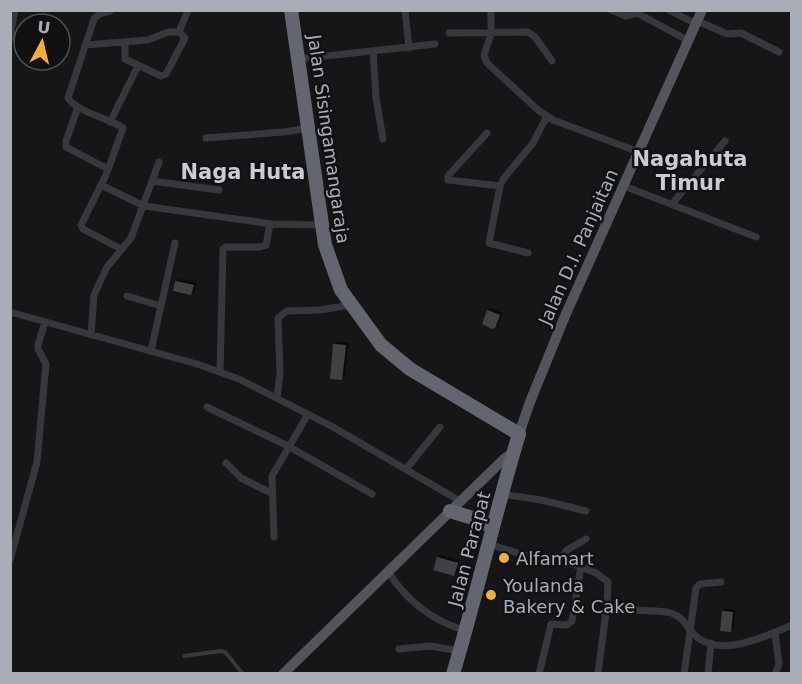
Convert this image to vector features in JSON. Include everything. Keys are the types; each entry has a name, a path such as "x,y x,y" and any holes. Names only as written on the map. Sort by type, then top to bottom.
{"highway":[{"name":"Jalan Sisingamangaraja","path":"291,10 321,225 325,245 341,290 381,345 410,369 519,434"},
{"name":"Jalan Parapat","path":"453,674 467,631 492,527 519,434"},
{"path":"450,511 492,527"}],"main road":[{"name":"Jalan D.I. Panjaitan","path":"519,434 565,316 699,18"},
{"path":"283,674 460,501 513,453"}],"street":[{"path":"178,32 188,10"},
{"path":"405,10 409,48"},
{"path":"491,10 491,34 484,52 484,60 548,117 639,152"},
{"path":"611,10 626,16 637,13 689,40"},
{"path":"669,10 699,18 727,34 741,33 780,52"},
{"path":"110,11 99,14 94,19 68,96 69,101 78,107 122,126 123,131 108,169 81,226 121,249"},
{"path":"85,45 148,40 168,32 178,32 184,36 164,76 156,75 125,59 125,42"},
{"path":"450,33 524,32 532,34 552,61"},
{"path":"299,59 435,44"},
{"path":"373,51 376,97 383,139"},
{"path":"110,122 138,66"},
{"path":"78,107 66,147 108,169"},
{"path":"528,253 489,243 500,186 533,143 548,117"},
{"path":"206,138 308,128"},
{"path":"487,133 447,178 500,186"},
{"path":"672,204 725,141"},
{"path":"91,335 94,295 107,267 131,238 159,162"},
{"path":"153,181 219,190"},
{"path":"101,185 144,206 270,224 321,225"},
{"path":"624,186 756,237"},
{"path":"220,372 223,249 263,246 268,242 270,224"},
{"path":"151,351 175,243"},
{"path":"127,296 161,306"},
{"path":"277,398 280,373 278,318 287,311 320,310 351,304"},
{"path":"10,312 239,378 308,414 460,501"},
{"path":"10,560 37,462 46,364 38,345 45,322"},
{"path":"207,407 288,446 372,494"},
{"path":"274,537 272,476 308,414"},
{"path":"406,469 440,427"},
{"path":"226,463 241,478 272,493"},
{"path":"502,494 541,500 586,511"},
{"path":"560,559 567,550 586,539"},
{"path":"488,544 524,555 560,559 604,577 608,582 607,604 598,674"},
{"path":"539,674 551,624 567,625 572,621 581,566"},
{"path":"388,571 399,589 412,602 448,625 467,631"},
{"path":"684,674 698,585 721,582"},
{"path":"607,604 626,610 671,613 680,617 697,637 711,643 739,644 792,625"},
{"path":"775,633 779,664 776,674"},
{"path":"708,674 711,643"},
{"path":"399,649 430,646 460,651"}],"lane":[{"path":"184,656 225,652 243,674"}],"building":[{"path":"175,281 194,285 191,295 173,291"},
{"path":"487,310 500,315 495,328 492,329 482,324"},
{"path":"333,344 346,345 342,380 330,379"},
{"path":"437,557 458,563 454,576 433,570"},
{"path":"722,611 733,612 731,632 720,631"}],"place":[{"name":"Alfamart","path":"504,558"},
{"name":"Youlanda Bakery & Cake","path":"491,595"}],"district":[{"name":"Nagahuta Timur","path":"690,171"},
{"name":"Naga Huta","path":"243,172"}]}
